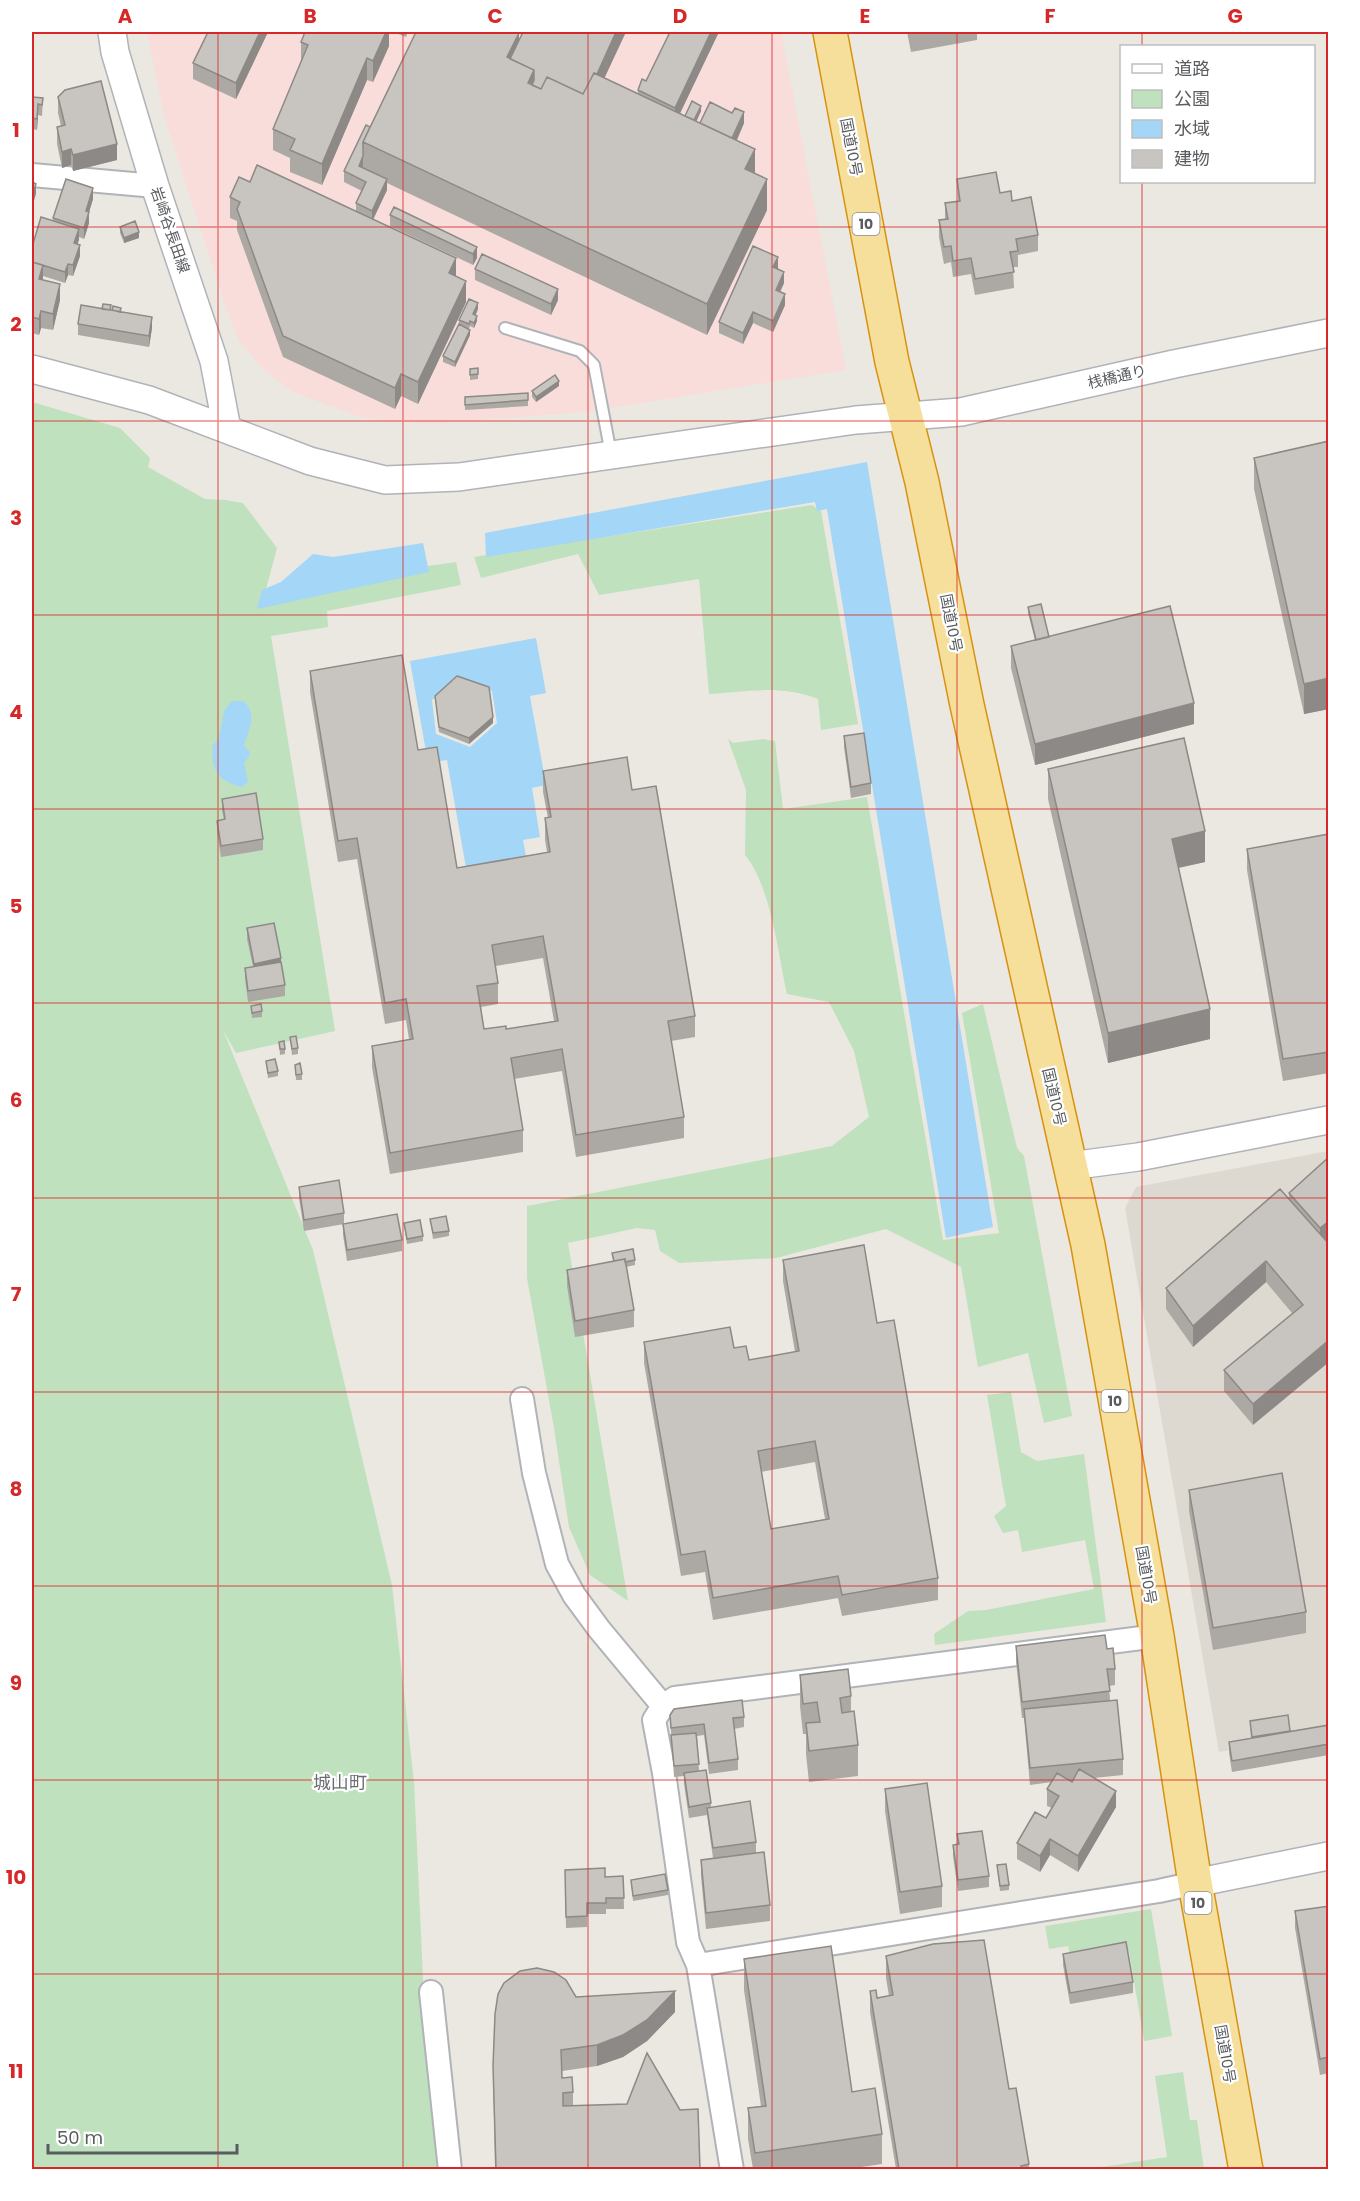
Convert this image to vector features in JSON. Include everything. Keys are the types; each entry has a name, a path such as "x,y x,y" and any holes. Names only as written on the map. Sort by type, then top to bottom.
{"highway":[{"name":"国道10号","path":"830,32 888,346 922,482 967,705 1088,1245 1156,1636 1195,1883 1246,2169"}],"street":[{"name":"岩崎谷長田線","path":"112,32 115,52 155,186 213,361 228,429"},
{"path":"32,175 155,186"},
{"name":"桟橋通り","path":"32,369 148,400 310,461 385,480 459,477 856,420 978,409 1174,364 1329,333"},
{"path":"1070,1166 1138,1157 1329,1120"},
{"path":"522,1399 534,1473 557,1564 574,1596 663,1706"},
{"path":"732,2169 698,1965 688,1942 664,1773 654,1720 663,1706 675,1698 1156,1636"},
{"path":"698,1965 1159,1891 1329,1857"},
{"path":"431,1992 450,2169"}],"lane":[{"path":"505,328 580,351 594,364 611,455"}],"shaded area":[{"path":"147,32 781,32 846,370 587,412 432,424 359,417 293,392 265,371 239,341 225,305 164,116"},
{"path":"1328,1151 1328,1733 1219,1752 1125,1208 1136,1187"}],"green space":[{"path":"32,402 120,428 150,458 148,467 205,499 243,503 277,548 266,589 456,562 461,585 327,611 328,627 271,636 335,1031 236,1053 223,1030 313,1250 392,1585 414,1782 425,2022 438,2169 32,2169"},
{"path":"812,505 821,511 858,724 821,730 818,699 791,692 764,690 709,694 699,579 599,595 578,554 481,578 474,557"},
{"path":"728,739 733,743 763,739 775,741 783,809 867,797 943,1240 999,1233 962,1013 983,1004 1017,1148 1024,1156 1072,1416 1044,1423 1028,1353 978,1367 961,1267 886,1229 776,1258 679,1263 660,1251 655,1230 637,1228 568,1243 628,1601 590,1575 569,1527 527,1278 527,1206 832,1146 869,1117 854,1051 829,1002 787,994 767,902 754,868 745,855 746,790"},
{"path":"1011,1392 1021,1452 1037,1461 1084,1454 1106,1622 935,1645 934,1634 968,1611 986,1610 1094,1589 1085,1540 1022,1552 1018,1530 1003,1533 994,1516 1006,1506 987,1395"},
{"path":"1151,1909 1172,2036 1144,2041 1129,1951 1071,1961 1068,1946 1049,1949 1045,1926"},
{"path":"1183,2072 1190,2120 1197,2120 1204,2169 1089,2169 1167,2157 1155,2076"}],"water":[{"path":"867,462 993,1227 946,1238 827,509 817,511 815,502 486,557 485,533"},
{"path":"423,543 429,572 257,609 262,590 281,582 313,554 333,557"},
{"path":"536,638 546,693 530,696 546,785 532,788 540,837 523,840 528,868 468,879 447,760 428,763 410,661","holes":["457,678 492,691 497,723 470,747 436,734 432,700"]},
{"path":"232,701 243,701 248,706 251,717 244,746 250,752 244,763 248,782 242,787 227,782 218,774 212,754 213,745 219,739 224,711"}],"building":[{"path":"208,32 260,32 236,83 193,63"},
{"path":"305,32 386,32 373,61 367,58 322,164 290,150 295,139 273,129 308,45 301,42"},
{"path":"416,32 519,33 507,57 534,70 528,83 541,89 547,77 583,94 594,73 755,149 745,169 767,179 707,304 363,142"},
{"path":"523,32 616,32 597,74 594,73 583,94 547,77 541,89 532,85 534,70 510,59"},
{"path":"670,32 711,32 675,108 638,90 642,79 646,81"},
{"path":"101,81 117,144 73,155 71,149 62,152 57,127 65,125 58,97 65,90"},
{"path":"32,97 43,98 42,105 38,104 37,119 32,118"},
{"path":"692,101 701,106 694,120 685,116"},
{"path":"710,102 732,113 735,108 744,112 732,138 700,123"},
{"path":"366,125 370,127 363,142 363,156 359,166 387,179 372,211 356,203 366,182 344,171"},
{"path":"257,165 456,258 449,273 466,281 418,382 401,374 395,388 283,336 237,209 240,202 230,197 239,177 250,182"},
{"path":"996,172 1000,193 1011,191 1012,201 1031,197 1038,235 1016,239 1018,251 1010,252 1014,272 975,279 971,258 953,261 951,246 944,247 939,220 948,219 945,203 960,201 957,179"},
{"path":"66,179 93,188 84,228 53,218"},
{"path":"32,182 36,184 32,196"},
{"path":"394,207 477,247 473,254 390,215"},
{"path":"41,217 79,229 74,243 80,245 73,265 68,264 65,272 32,262 32,247"},
{"path":"135,221 139,232 124,238 120,227"},
{"path":"753,246 778,257 773,267 784,272 776,290 785,294 773,321 753,312 743,333 719,322"},
{"path":"482,254 558,289 551,304 475,269"},
{"path":"32,262 43,265 39,279 60,284 53,314 41,311 39,319 32,317"},
{"path":"469,299 478,303 473,314 477,316 474,323 470,321 469,324 459,320"},
{"path":"103,304 111,305 110,310 102,309"},
{"path":"81,305 152,317 149,336 78,324"},
{"path":"113,306 121,308 120,312 112,310"},
{"path":"459,324 470,330 455,362 443,356"},
{"path":"478,368 478,374 470,375 470,369"},
{"path":"555,375 559,381 536,397 532,391"},
{"path":"528,393 528,400 465,405 465,397"},
{"path":"1329,441 1329,678 1304,684 1254,458"},
{"path":"1041,604 1049,637 1036,640 1028,607"},
{"path":"1170,606 1194,703 1035,744 1011,646"},
{"path":"402,655 418,750 437,747 457,868 550,852 545,818 551,817 543,771 627,757 632,790 656,786 695,1016 668,1021 684,1117 576,1135 562,1049 511,1058 523,1130 390,1153 372,1046 413,1039 406,999 385,1003 357,838 338,841 310,671","holes":["543,936 558,1021 506,1029 506,1026 484,1029 477,986 498,983 492,945"]},
{"path":"457,676 489,687 493,717 469,738 439,727 435,696"},
{"path":"864,733 871,783 851,787 844,736"},
{"path":"1184,738 1205,831 1172,839 1210,1009 1108,1033 1048,769"},
{"path":"256,793 263,839 221,846 217,821 225,819 222,799"},
{"path":"1329,834 1329,1052 1283,1059 1247,849"},
{"path":"274,923 281,958 254,964 247,928"},
{"path":"281,962 285,985 248,991 245,968"},
{"path":"261,1004 262,1011 252,1013 251,1006"},
{"path":"296,1036 298,1048 292,1049 290,1037"},
{"path":"284,1041 285,1049 280,1049 279,1042"},
{"path":"275,1059 278,1071 268,1073 266,1061"},
{"path":"300,1063 302,1074 296,1075 295,1065"},
{"path":"1329,1157 1329,1221 1320,1228 1289,1193"},
{"path":"339,1180 344,1213 304,1220 299,1187"},
{"path":"1280,1189 1329,1244 1329,1340 1253,1404 1224,1370 1303,1305 1266,1261 1193,1326 1166,1288"},
{"path":"397,1214 402,1240 347,1250 343,1224"},
{"path":"446,1216 449,1231 433,1233 430,1219"},
{"path":"420,1220 423,1236 407,1239 404,1223"},
{"path":"864,1245 877,1323 894,1320 938,1578 842,1595 838,1576 713,1598 705,1551 681,1555 644,1342 730,1327 734,1348 746,1346 749,1360 799,1351 783,1260","holes":["815,1441 829,1519 771,1529 758,1451"]},
{"path":"633,1249 635,1260 614,1261 612,1253"},
{"path":"625,1259 634,1310 575,1321 567,1270"},
{"path":"1282,1473 1306,1612 1213,1628 1189,1490"},
{"path":"1105,1635 1107,1649 1113,1648 1115,1669 1107,1669 1110,1691 1022,1702 1016,1646"},
{"path":"848,1669 851,1696 840,1698 842,1713 854,1711 858,1745 809,1751 806,1723 820,1722 817,1702 803,1704 800,1675"},
{"path":"742,1700 744,1717 733,1718 738,1759 709,1763 704,1724 671,1728 670,1715 674,1709"},
{"path":"1117,1700 1123,1759 1030,1768 1024,1709"},
{"path":"1288,1715 1290,1731 1252,1737 1250,1721"},
{"path":"1329,1725 1329,1744 1232,1761 1229,1742"},
{"path":"696,1733 699,1764 674,1766 671,1735"},
{"path":"1079,1769 1116,1791 1078,1856 1050,1839 1040,1856 1017,1843 1035,1812 1046,1818 1059,1796 1047,1789 1057,1773 1072,1782"},
{"path":"706,1770 711,1803 689,1807 684,1773"},
{"path":"927,1783 942,1886 900,1892 885,1789"},
{"path":"750,1801 756,1842 713,1848 707,1808"},
{"path":"982,1831 989,1876 958,1880 953,1845 959,1844 957,1834"},
{"path":"764,1852 770,1905 706,1913 701,1860"},
{"path":"1006,1864 1009,1885 1000,1886 997,1865"},
{"path":"605,1868 605,1877 623,1876 624,1898 606,1898 606,1903 587,1903 587,1916 566,1917 565,1870"},
{"path":"665,1874 668,1890 633,1896 631,1880"},
{"path":"1329,1906 1329,2057 1320,2059 1295,1911"},
{"path":"984,1940 1009,2089 1016,2088 1029,2164 1021,2166 1022,2169 899,2169 870,1991 876,1990 877,1998 893,1995 886,1956 933,1944"},
{"path":"1126,1942 1133,1982 1070,1993 1063,1954"},
{"path":"831,1946 852,2092 875,2088 882,2134 755,2153 748,2108 766,2106 744,1959"},
{"path":"537,1968 554,1972 566,1980 576,1997 675,1991 647,2020 623,2035 597,2045 561,2050 562,2078 572,2077 573,2092 563,2093 563,2106 627,2104 647,2053 680,2110 698,2109 700,2169 496,2169 493,2066 498,1994 504,1983 520,1971"}],"district":[{"name":"城山町","path":"340,1783"}]}
